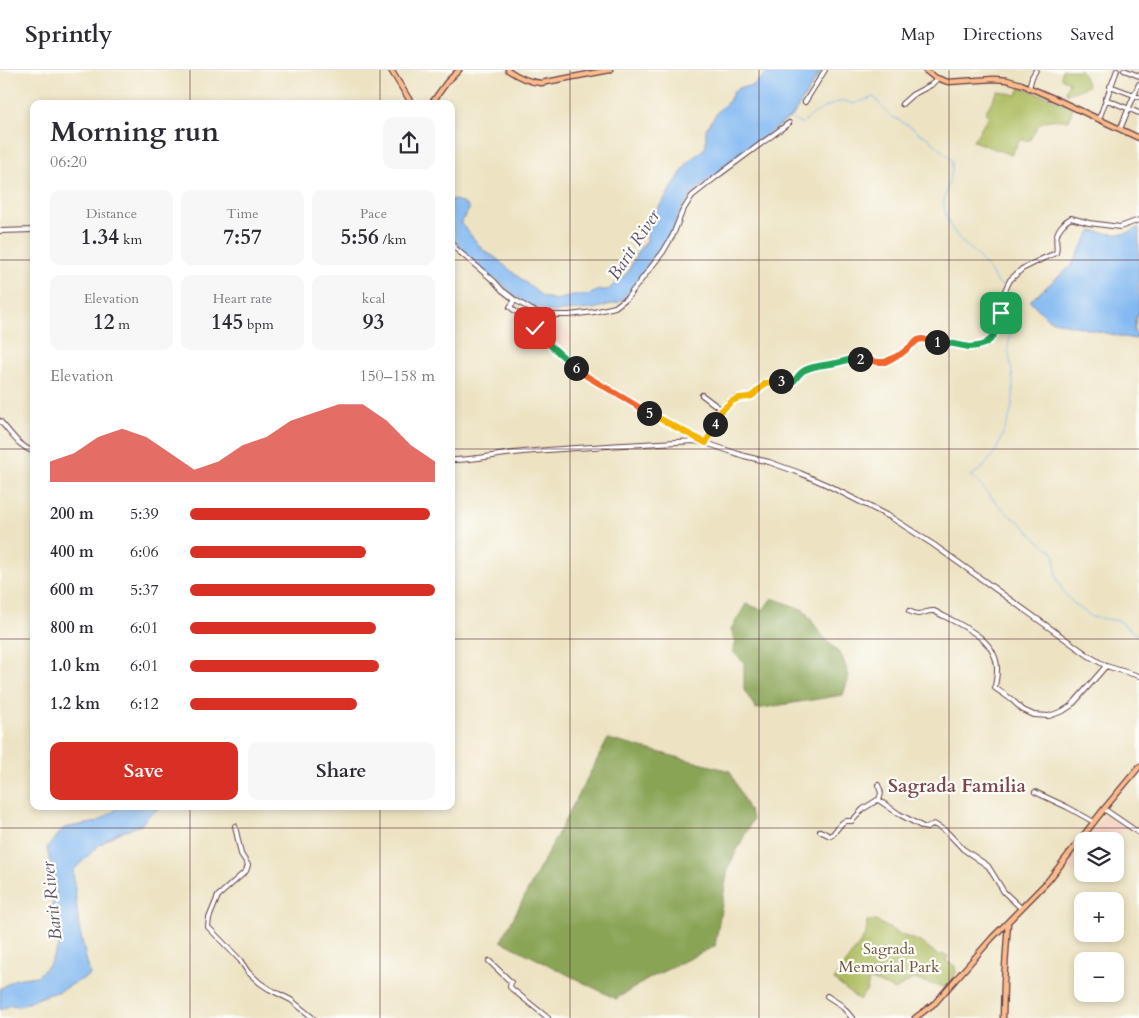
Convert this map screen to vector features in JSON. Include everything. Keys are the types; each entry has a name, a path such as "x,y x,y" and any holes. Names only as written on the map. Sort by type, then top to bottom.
{"main road":[{"path":"391,70 410,100"},
{"path":"434,100 447,82 459,70"},
{"path":"508,70 525,80 541,84 610,70"},
{"path":"925,70 937,79 948,82 998,79 1013,82 1139,138"},
{"path":"915,1018 935,1004 980,952 1048,881 1139,766"},
{"path":"1002,1018 1008,922"}],"street":[{"path":"805,102 825,70"},
{"path":"1029,88 1036,70"},
{"path":"1099,119 1117,70"},
{"path":"1124,70 1139,76"},
{"path":"902,104 912,95 931,85 937,79"},
{"path":"1120,130 1137,96 1139,84"},
{"path":"1110,86 1137,96"},
{"path":"1106,99 1139,113"},
{"path":"455,248 515,300 544,315 569,315 615,307 627,298 660,256 673,236 682,212 692,196 790,123"},
{"path":"704,442 722,410 735,398 752,396 766,383 794,381 802,371 825,364 836,364 853,358 885,362 901,354 919,339 969,347 984,344 990,340 999,327 1001,299 1006,286 1020,270 1056,253 1057,234 1066,220 1120,227 1139,220"},
{"path":"0,231 30,230"},
{"path":"515,300 510,307 539,331 566,360 588,377 704,442 800,473 892,518 934,545 1089,656 1106,666 1139,676"},
{"path":"702,395 722,410"},
{"path":"0,422 18,443 30,450"},
{"path":"455,460 544,450 704,442"},
{"path":"909,611 918,615 930,610 934,611 973,631 993,650 998,669 995,688 1023,710 1034,715 1049,716 1063,711 1072,705 1106,666"},
{"path":"820,831 830,836 842,822 852,821 863,809 881,796 878,785"},
{"path":"1035,792 1094,822"},
{"path":"878,800 923,828 934,824 947,832 963,849 988,866 1004,892 1021,908"},
{"path":"1104,808 1139,832"},
{"path":"235,826 241,854 248,867 218,896 209,918 208,927 260,983 291,1000 313,1018"},
{"path":"489,961 511,982 510,987 512,989 548,1018"},
{"path":"827,996 841,1005 852,1018"}],"shaded area":[{"path":"562,325 572,339 559,352 542,334 552,326"},
{"path":"1106,813 1125,828 1122,832 1091,832"},
{"path":"1074,854 1074,873 1065,866"}],"green space":[{"path":"1062,70 1081,70 1088,86 1067,94 1066,90 1069,82 1061,78"},
{"path":"1020,87 1073,108 1069,121 1052,120 1041,123 1030,140 1020,140 1011,155 973,141 989,116 985,113 998,91 1017,95"},
{"path":"772,598 804,610 821,634 842,656 849,676 843,695 756,709 744,690 744,663 732,651 736,643 731,629 746,604 763,610"},
{"path":"608,739 730,771 753,819 728,868 715,946 650,978 616,999 501,941"},
{"name":"Sagrada Memorial Park","path":"867,921 876,921 902,935 921,942 939,956 943,954 948,956 946,961 955,966 956,973 946,988 913,979 895,990 869,979 867,990 859,1000 834,980 866,934"}],"water":[{"path":"784,70 822,70 793,115 721,168 722,171 691,197 683,207 669,238 661,250 655,254 636,285 620,302 593,309 548,312 536,310 514,295 498,280 488,275 455,242 455,200 470,208 461,223 483,250 496,258 542,296 555,300 572,295 588,295 600,290 608,290 628,272 638,251 647,241 646,227 689,161 706,147 706,129 719,110 729,101 734,91 741,87 752,86 767,73"},
{"path":"1139,227 1139,312 1134,332 1138,334 1136,339 1049,320 1030,301 1071,266 1091,231 1123,234"},
{"path":"115,810 156,810 148,816 141,825 116,834 98,846 73,871 79,928 90,975 58,992 20,1006 11,1005 0,1010 0,989 15,979 37,976 49,965 62,939 53,905 50,911 56,892 47,848 64,828 97,822"}],"waterway":[{"path":"791,118 802,124 813,114 834,103 845,101 853,104 874,97 891,116 927,137 952,162 944,200 946,216 952,229 991,272 997,282 1004,287"},
{"path":"1007,290 1014,306 1008,348 1013,380 1012,407 995,452 983,468 971,477 1011,517 1020,522 1036,539 1051,550 1055,556 1057,579 1064,593 1073,603 1092,617 1119,621 1139,636"}],"district":[{"name":"Sagrada Familia","path":"957,786"}],"route":[{"path":"535,328 566,360 588,377 706,443 719,413 735,398 752,396 761,386 768,382 792,382 804,370 825,364 836,364 852,358 881,363 890,361 920,339 969,347 986,344 999,327 1001,313"}],"water label":[{"name":"Barit River","path":"634,245"},
{"name":"Barit River","path":"52,901"}]}
